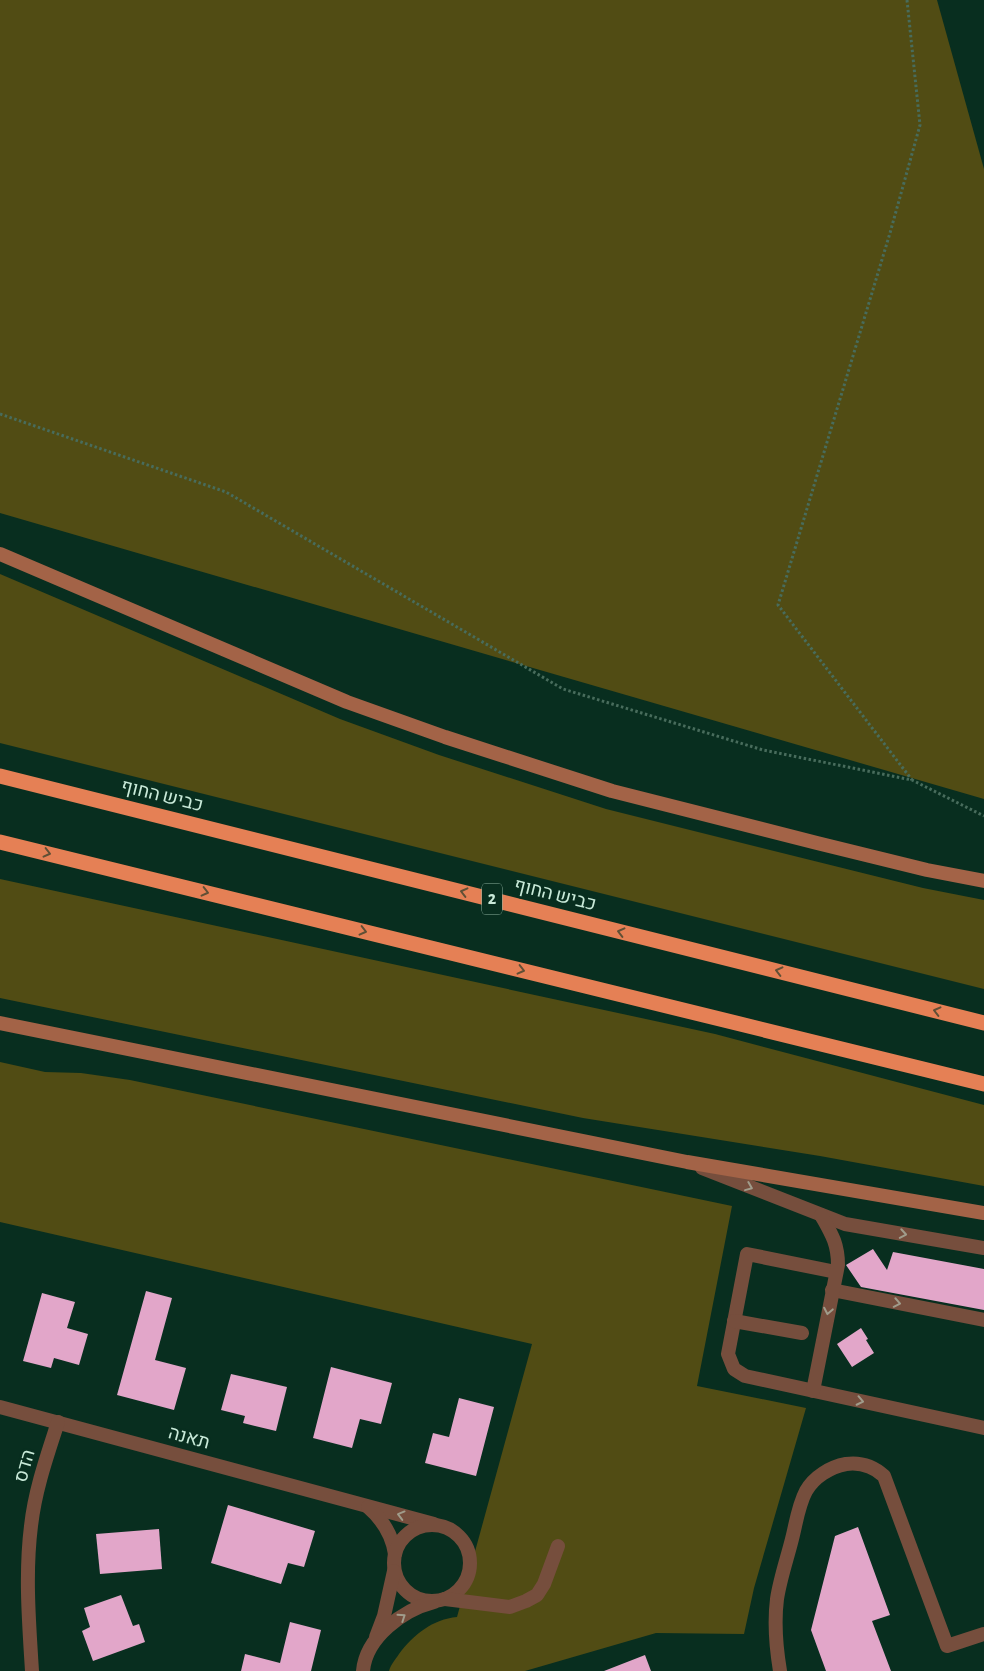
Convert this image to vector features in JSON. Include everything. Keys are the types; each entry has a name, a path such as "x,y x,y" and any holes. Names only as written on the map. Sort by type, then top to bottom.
{"highway":[{"name":"כביש החוף","path":"0,776 984,1023"},
{"path":"0,842 984,1084"}],"main road":[{"path":"0,554 347,702 445,737 612,791 826,846 927,870 984,881"},
{"path":"0,1023 687,1162 984,1212"}],"street":[{"path":"687,1162 845,1224 984,1248"},
{"path":"813,1391 836,1272 838,1251 835,1241 821,1215"},
{"path":"836,1272 747,1254 728,1354 734,1368 745,1376 984,1428"},
{"path":"832,1290 984,1320"},
{"path":"734,1321 802,1334"},
{"name":"תאנה","path":"0,1406 434,1524"},
{"name":"הדס","path":"32,1671 27,1571 30,1532 40,1481 58,1422"},
{"path":"780,1671 776,1642 778,1596 800,1506 806,1491 816,1479 840,1465 866,1465 876,1469 884,1476 946,1646 984,1634"},
{"path":"368,1506 385,1525 395,1554 384,1616 373,1645"},
{"path":"363,1671 368,1651 377,1639 399,1619 423,1605 452,1596 464,1586 470,1572 470,1557 465,1542 455,1532 442,1525 419,1526 412,1530 401,1540 395,1554"},
{"path":"394,1568 399,1583 410,1594 423,1600 510,1606 537,1595 544,1584 558,1546"}],"path":[{"path":"907,0 920,125 890,233 778,605 912,780"},
{"path":"0,414 226,492 563,690 763,750 912,780 984,816"}],"shaded area":[{"path":"0,0 937,0 984,169 984,799 0,513"},
{"path":"0,574 340,719 439,755 606,809 923,888 984,900 984,989 0,743"},
{"path":"0,879 715,1034 984,1105 984,1186 820,1156 583,1118 0,998"},
{"path":"0,1062 45,1072 81,1073 130,1080 732,1206 697,1386 806,1408 754,1588 744,1634 656,1633 525,1671 389,1671 399,1654 417,1634 440,1621 457,1617 532,1344 0,1222"}],"building":[{"path":"873,1249 887,1270 893,1252 984,1269 984,1310 861,1287 846,1265"},
{"path":"146,1291 172,1298 155,1360 186,1368 174,1410 117,1395"},
{"path":"42,1293 75,1302 67,1328 88,1334 79,1365 54,1358 51,1368 23,1361"},
{"path":"861,1328 874,1353 852,1367 837,1344"},
{"path":"331,1367 392,1383 381,1424 360,1419 352,1448 313,1438"},
{"path":"231,1374 287,1387 276,1431 243,1423 245,1416 221,1410"},
{"path":"459,1398 494,1407 476,1476 425,1463 433,1433 449,1437"},
{"path":"228,1505 315,1531 304,1567 288,1563 281,1584 211,1563"},
{"path":"858,1527 890,1615 872,1621 891,1671 826,1671 811,1630 835,1536"},
{"path":"159,1529 162,1569 100,1574 96,1534"},
{"path":"121,1595 133,1626 139,1624 145,1642 93,1661 82,1631 90,1627 84,1608"},
{"path":"290,1622 321,1630 311,1671 241,1671 245,1654 280,1663"},
{"path":"645,1655 651,1671 604,1671"}]}
